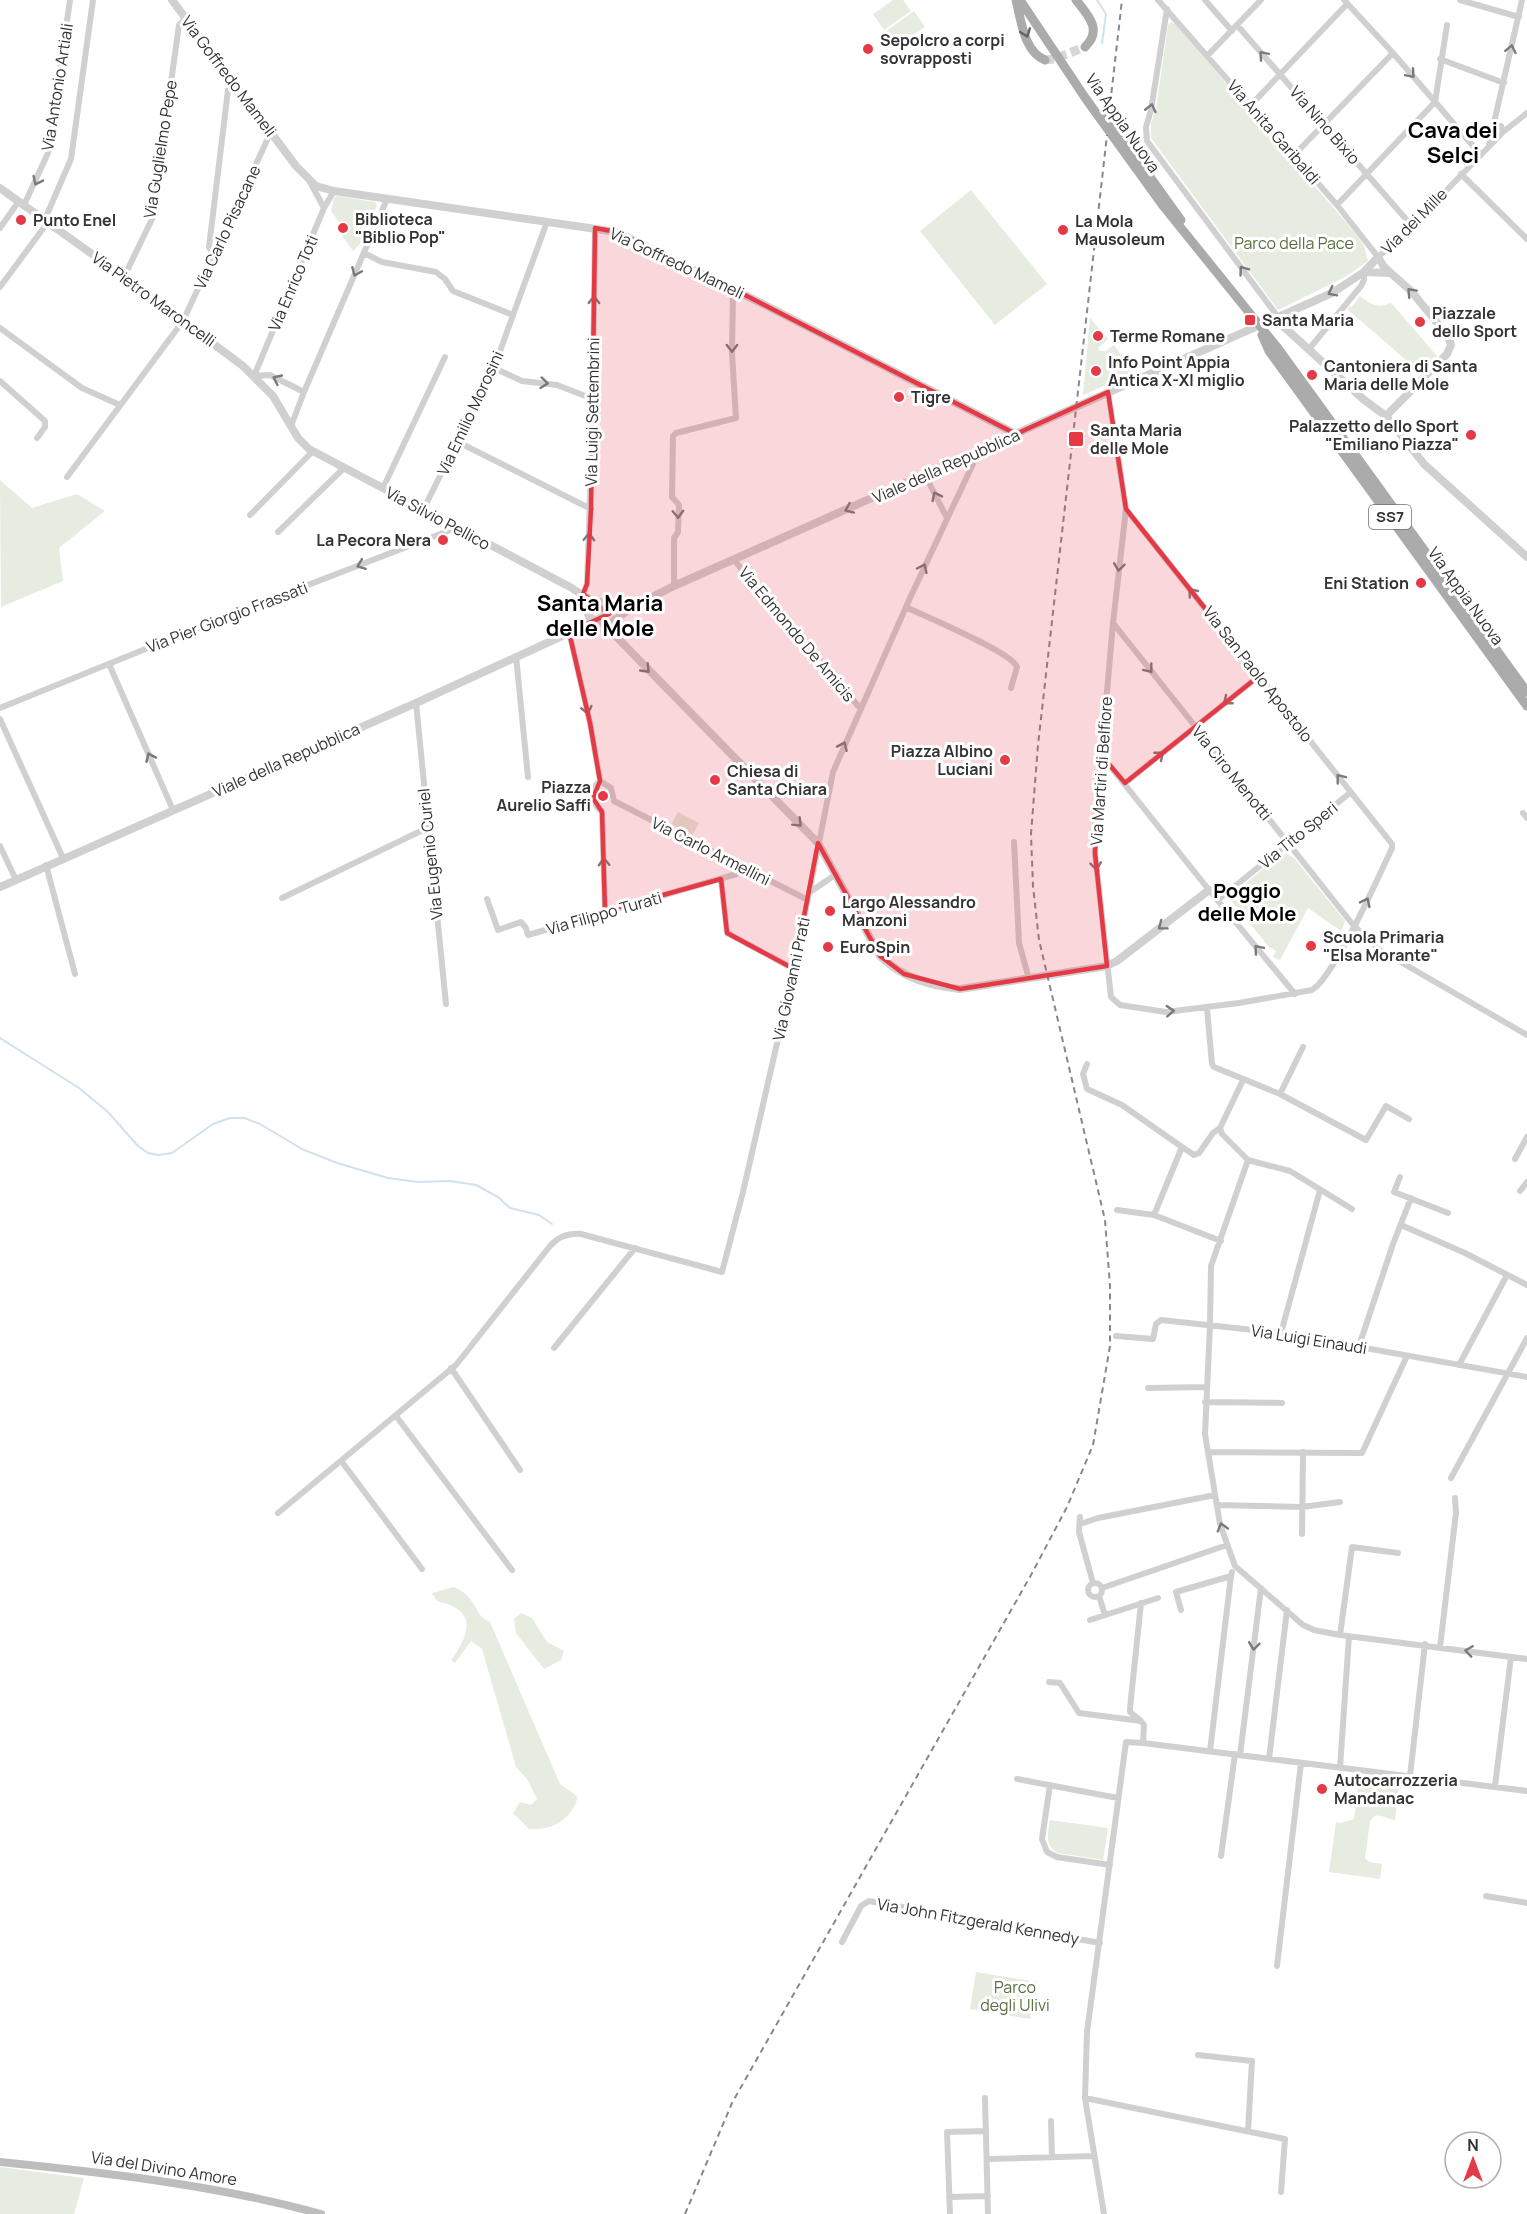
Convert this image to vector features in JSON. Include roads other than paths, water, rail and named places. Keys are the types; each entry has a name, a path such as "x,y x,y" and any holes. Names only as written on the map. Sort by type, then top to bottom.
{"main road":[{"path":"1018,0 1023,28 1031,48 1038,57 1045,60"},
{"name":"Via Appia Nuova","path":"1018,0 1151,189 1278,349 1527,692"},
{"name":"Via Appia Nuova","path":"1028,0 1092,96 1170,203 1206,260"},
{"path":"1076,0 1094,27 1092,41 1085,47"},
{"name":"Via Appia Nuova","path":"1258,325 1269,351 1527,706"},
{"name":"Via del Divino Amore","path":"0,2162 147,2178 230,2193 321,2214"}],"street":[{"name":"Via Antonio Artiali","path":"0,228 21,203 48,153 70,0"},
{"path":"0,287 46,220 68,170 93,0"},
{"name":"Via Goffredo Mameli","path":"172,0 309,181 324,208"},
{"name":"Via Anita Garibaldi","path":"1158,0 1337,205 1378,257"},
{"path":"1205,0 1232,30"},
{"path":"1208,55 1261,0"},
{"path":"1460,0 1519,17"},
{"path":"1489,145 1522,0"},
{"path":"1251,105 1345,2 1393,53 1480,154"},
{"path":"1167,9 1151,110 1146,127 1147,141 1283,326 1363,399 1386,416 1424,464 1527,557"},
{"name":"Via Guglielmo Pepe","path":"124,277 152,219 179,25 186,18"},
{"path":"1337,205 1435,102 1447,24"},
{"name":"Via Nino Bixio","path":"1237,25 1412,226"},
{"path":"1294,155 1393,53"},
{"path":"1440,58 1504,83"},
{"path":"213,256 209,247 228,90 234,83"},
{"path":"1493,127 1502,129 1527,113"},
{"name":"Via dei Mille","path":"1258,325 1332,293 1364,272 1412,226 1502,129"},
{"name":"Via Carlo Pisacane","path":"67,477 183,321 269,136 272,134"},
{"path":"1461,174 1527,239"},
{"name":"Via Goffredo Mameli","path":"309,181 319,188 334,191 617,232 1017,434"},
{"name":"Via Pietro Maroncelli","path":"0,188 124,277 254,376 273,396 291,426"},
{"name":"Via Enrico Toti","path":"254,376 324,208 334,191"},
{"path":"291,426 387,199"},
{"name":"Via Emilio Morosini","path":"423,510 494,368 547,222"},
{"name":"Via Luigi Settembrini","path":"583,594 587,584 591,509 595,228"},
{"path":"364,253 382,262 436,272 445,279 453,291 513,315"},
{"path":"1378,257 1384,267 1411,291 1448,336 1450,345 1447,354 1386,416"},
{"path":"1364,272 1390,273"},
{"name":"Via dei Mille","path":"1309,349 1361,286 1364,272"},
{"path":"674,586 674,538 678,532 679,505 672,497 673,436 676,433 736,418 732,354 733,289"},
{"path":"1258,325 1283,326"},
{"name":"Viale della Repubblica","path":"605,627 634,606 674,586 1258,325"},
{"path":"0,328 76,383 120,405"},
{"path":"383,488 445,357"},
{"path":"494,368 522,381 557,385 593,399"},
{"path":"254,376 270,375 304,392"},
{"path":"0,381 45,421 45,427 37,438"},
{"name":"Via Martiri di Belfiore","path":"1108,392 1126,509 1113,623 1095,829 1095,853 1111,997 1120,1005 1163,1012 1207,1008 1312,990 1321,983 1354,926 1392,848 1390,839"},
{"name":"Via Silvio Pellico","path":"291,426 301,441 313,451 583,594 592,601"},
{"path":"458,442 591,509"},
{"path":"250,515 313,451"},
{"name":"Via Giovanni Prati","path":"278,1513 342,1462 451,1368 557,1239 577,1234 722,1272 743,1192 794,969 833,772 860,708 979,451"},
{"path":"278,532 344,468"},
{"path":"926,475 947,518"},
{"name":"Via San Paolo Apostolo","path":"1126,509 1390,839"},
{"name":"Via Pier Giorgio Frassati","path":"0,708 217,620 448,531 453,525"},
{"name":"Via Edmondo De Amicis","path":"734,560 860,708"},
{"path":"605,911 602,812 594,804 592,798 593,789 600,781 570,632 592,601 634,606"},
{"path":"598,619 604,612 602,604"},
{"path":"906,607 968,635 1012,659 1017,667 1011,688"},
{"path":"586,612 591,619 598,619 818,843 880,956 904,974 930,984 960,989 1107,966 1209,890"},
{"name":"Viale della Repubblica","path":"0,887 416,703 598,619"},
{"name":"Via Ciro Menotti","path":"1113,623 1354,926 1380,950 1527,1035"},
{"path":"516,656 528,777"},
{"path":"109,664 173,810"},
{"path":"1125,783 1259,676"},
{"name":"Via Eugenio Curiel","path":"416,703 446,1004"},
{"path":"0,719 2,729 63,858"},
{"path":"1102,756 1295,994"},
{"name":"Via Carlo Armellini","path":"600,781 611,788 614,801 808,900"},
{"name":"Via Tito Speri","path":"1218,900 1351,792"},
{"path":"282,898 427,828"},
{"path":"1014,842 1019,943 1033,978"},
{"path":"0,846 16,880"},
{"path":"46,865 75,974"},
{"name":"Via Filippo Turati","path":"488,899 498,930 521,922 528,935 750,870"},
{"path":"810,892 835,874"},
{"path":"721,879 727,933 794,969"},
{"path":"1207,1008 1212,1066 1280,1094 1366,1140 1386,1106 1409,1119"},
{"path":"1280,1094 1303,1047"},
{"path":"1087,1064 1083,1074 1087,1089 1122,1105 1194,1155 1198,1154 1220,1128 1243,1080"},
{"path":"1220,1128 1222,1134 1248,1160 1290,1171 1352,1209"},
{"path":"1515,1159 1527,1137"},
{"path":"1154,1215 1182,1147"},
{"path":"1248,1160 1221,1241 1210,1266 1210,1325 1204,1432 1220,1524 1235,1566 1309,1628 1340,1635 1425,1644 1527,1659"},
{"path":"1400,1176 1394,1192 1448,1213"},
{"path":"1520,1191 1527,1182"},
{"path":"1281,1333 1320,1190"},
{"path":"1359,1347 1411,1198"},
{"path":"1117,1210 1154,1215 1221,1241"},
{"path":"1401,1225 1527,1285"},
{"path":"554,1348 634,1248"},
{"path":"1459,1365 1507,1275"},
{"name":"Via Luigi Einaudi","path":"1116,1336 1153,1339 1159,1320 1210,1325 1281,1333 1527,1377"},
{"path":"1451,1478 1527,1338"},
{"path":"1208,1452 1362,1453 1407,1356"},
{"path":"451,1368 520,1470"},
{"path":"1148,1388 1206,1387"},
{"path":"1205,1402 1282,1403"},
{"path":"396,1416 512,1570"},
{"path":"1302,1534 1303,1452"},
{"path":"342,1462 422,1569"},
{"path":"1093,1583 1078,1532 1080,1520 1215,1495"},
{"path":"1440,1647 1456,1513 1455,1498"},
{"path":"1217,1505 1302,1507 1340,1502"},
{"path":"1102,1588 1227,1545"},
{"path":"1340,1635 1352,1547 1398,1553"},
{"path":"1210,1751 1231,1576 1235,1566"},
{"path":"1181,1610 1176,1592 1231,1576"},
{"path":"1093,1583 1100,1584 1102,1588"},
{"path":"1093,1583 1089,1592 1092,1596 1099,1596"},
{"path":"1102,1588 1099,1596 1105,1615"},
{"path":"1221,1856 1261,1588"},
{"path":"1090,1620 1158,1598"},
{"path":"1141,1603 1130,1712 1144,1725 1143,1743 1527,1791"},
{"path":"1269,1759 1287,1610"},
{"path":"1340,1768 1349,1636"},
{"path":"1410,1776 1425,1644"},
{"path":"1495,1786 1511,1657"},
{"path":"1049,1682 1060,1683 1078,1713 1141,1721"},
{"name":"Via John Fitzgerald Kennedy","path":"1104,2214 1085,2098 1087,2032 1126,1742 1143,1743"},
{"path":"1277,1966 1301,1763"},
{"path":"1017,1779 1118,1798"},
{"path":"1050,1785 1042,1839 1047,1852 1057,1857 1110,1865"},
{"path":"1486,1896 1527,1903"},
{"name":"Via John Fitzgerald Kennedy","path":"842,1942 861,1906 869,1901 1100,1943"},
{"path":"1198,2055 1252,2061 1248,2131"},
{"path":"985,2098 988,2214"},
{"path":"1085,2098 1285,2139 1281,2192"},
{"path":"1051,2121 1052,2157"},
{"path":"950,2214 947,2132 986,2131"},
{"path":"987,2159 1094,2156"},
{"path":"949,2197 988,2196"}],"waterway":[{"path":"1097,0 1106,14 1102,43"},
{"path":"0,1038 79,1088 108,1112 138,1146 148,1153 158,1155 172,1153 213,1124 230,1118 244,1118 260,1124 302,1149 337,1163 388,1178 418,1182 450,1181 476,1185 498,1197 510,1208 539,1215 552,1224"}],"tunnel":[{"path":"1045,60 1054,59 1085,47"}],"railway":[{"path":"1109,114 1122,0"},
{"path":"685,2214 732,2103 1031,1575 1067,1507 1093,1445 1110,1346 1110,1286 1105,1220 1039,940 1033,886 1031,834 1038,745 1107,135"}],"place":[{"name":"Sepolcro a corpi sovrapposti","path":"868,49"},
{"name":"Punto Enel","path":"21,220"},
{"name":"Biblioteca \"Biblio Pop\"","path":"343,228"},
{"name":"La Mola Mausoleum","path":"1063,230"},
{"name":"Santa Maria","path":"1250,320"},
{"name":"Piazzale dello Sport","path":"1420,322"},
{"name":"Terme Romane","path":"1098,336"},
{"name":"Info Point Appia Antica X-XI miglio","path":"1096,371"},
{"name":"Cantoniera di Santa Maria delle Mole","path":"1312,375"},
{"name":"Tigre","path":"899,397"},
{"name":"Palazzetto dello Sport \"Emiliano Piazza\"","path":"1471,435"},
{"name":"Santa Maria delle Mole","path":"1076,439"},
{"name":"La Pecora Nera","path":"443,540"},
{"name":"Eni Station","path":"1421,583"},
{"name":"Piazza Albino Luciani","path":"1005,760"},
{"name":"Chiesa di Santa Chiara","path":"715,780"},
{"name":"Piazza Aurelio Saffi","path":"603,796"},
{"name":"Largo Alessandro Manzoni","path":"830,911"},
{"name":"Scuola Primaria \"Elsa Morante\"","path":"1311,946"},
{"name":"EuroSpin","path":"828,947"},
{"name":"Autocarrozzeria Mandanac","path":"1322,1789"}],"district":[{"name":"Cava dei Selci","path":"1453,142"},
{"name":"Santa Maria delle Mole","path":"600,616"},
{"name":"Poggio delle Mole","path":"1247,902"}],"park label":[{"name":"Parco della Pace","path":"1294,243"},
{"name":"Parco degli Ulivi","path":"1015,1996"}]}
